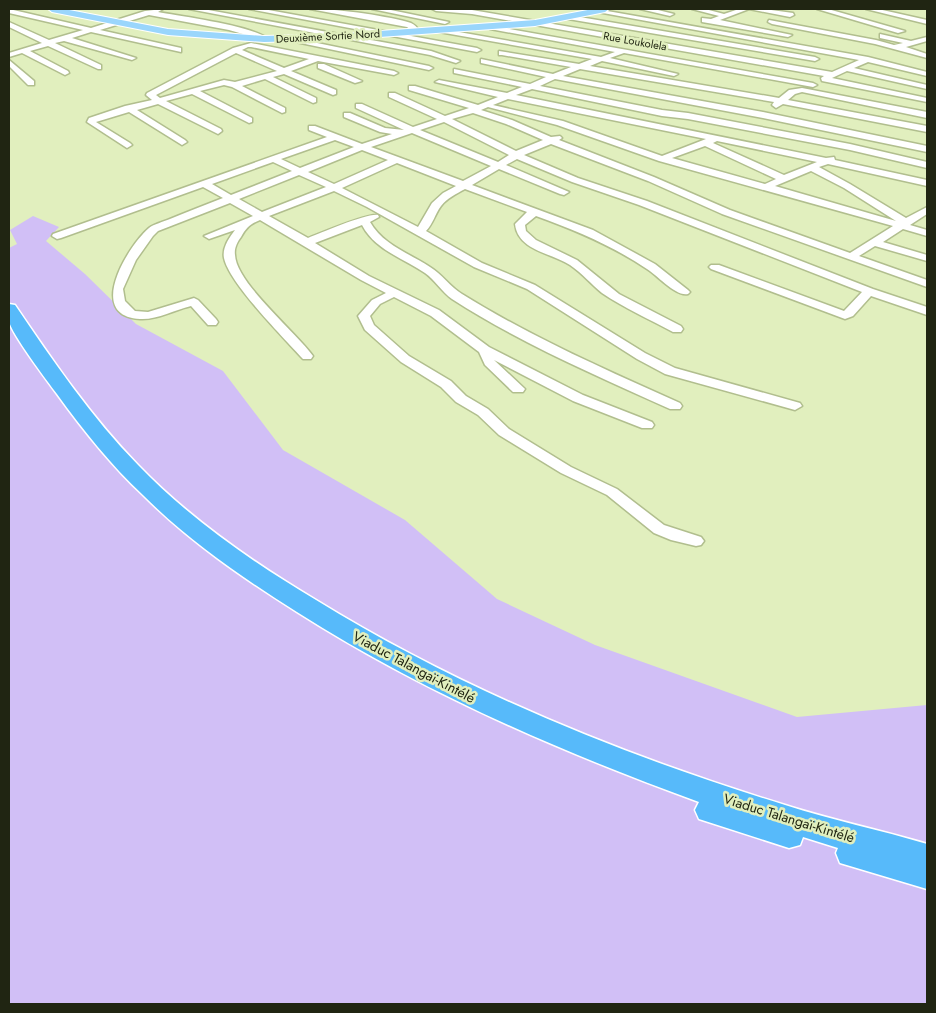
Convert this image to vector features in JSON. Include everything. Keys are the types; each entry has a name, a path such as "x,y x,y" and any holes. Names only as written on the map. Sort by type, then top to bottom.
{"highway":[{"name":"Viaduc Talangaï-Kintélé","path":"9,309 74,407 152,491 198,532 250,570 329,621 392,657 474,699 614,758 752,808 846,837 927,858"},
{"name":"Viaduc Talangaï-Kintélé","path":"9,329 63,411 114,470 140,496 238,577 349,648 471,711 605,771 745,822 927,875"}],"main road":[{"name":"Deuxième Sortie Nord","path":"52,9 153,30 201,36 264,39 337,37 439,28 490,27 534,18 560,18 569,13 596,11"}],"street":[{"path":"9,18 42,9"},
{"path":"135,9 223,27 260,36 264,39"},
{"path":"9,54 160,9"},
{"path":"193,9 430,53 456,61"},
{"path":"254,9 270,10 477,50"},
{"path":"314,9 409,25 415,31"},
{"path":"340,24 382,9 439,28 686,76 754,87"},
{"name":"Rue Loukolela","path":"436,9 534,18 654,45 829,77 927,100"},
{"path":"439,28 481,9"},
{"path":"644,9 682,16"},
{"path":"696,9 749,18"},
{"path":"212,322 194,302 147,315 132,315 119,302 118,288 134,254 147,235 164,224 302,172 362,147 479,108 578,67 654,45 744,9"},
{"path":"752,9 801,17"},
{"path":"821,9 927,39"},
{"path":"870,9 927,22"},
{"path":"201,36 244,18 270,10"},
{"path":"9,11 178,50"},
{"path":"596,11 867,59 927,74"},
{"path":"569,13 604,24 824,60"},
{"path":"692,18 797,37"},
{"path":"767,21 876,42 927,56"},
{"path":"9,24 98,67"},
{"path":"490,27 813,84"},
{"path":"847,28 911,43"},
{"path":"63,38 132,58"},
{"path":"218,131 150,95 152,92 236,50 264,39"},
{"path":"291,39 429,68"},
{"path":"804,91 813,84 867,59 927,39"},
{"path":"19,40 31,47"},
{"path":"251,45 394,73"},
{"path":"22,50 65,74"},
{"path":"236,50 333,92"},
{"path":"866,50 880,54"},
{"path":"502,54 782,101 927,129"},
{"path":"235,85 284,71 318,58"},
{"path":"484,61 555,77 763,115 927,149"},
{"path":"9,62 31,83"},
{"path":"310,62 358,81"},
{"path":"833,62 856,64"},
{"path":"847,68 927,87"},
{"path":"457,71 741,126 927,165"},
{"path":"265,76 313,100"},
{"path":"420,232 436,206 447,195 498,165 516,155 609,117 648,93 658,91 686,76"},
{"path":"127,146 91,122 95,118 220,82 229,82 282,110"},
{"path":"439,82 927,183"},
{"path":"412,88 479,108 542,118 662,159 904,224 927,233"},
{"path":"191,90 249,120"},
{"path":"783,91 804,91 927,115"},
{"path":"662,159 706,143 763,115 792,92"},
{"path":"392,94 516,155 575,180 643,203 869,291 927,311"},
{"path":"766,187 828,161 874,137 927,105"},
{"path":"359,106 409,132 564,192"},
{"path":"128,108 182,142"},
{"path":"479,108 726,212 927,284"},
{"path":"347,115 383,130 409,132"},
{"path":"312,128 609,241 651,266 684,292"},
{"path":"57,236 335,137"},
{"path":"706,143 784,179"},
{"path":"274,159 420,232 478,265 531,287 641,356 670,371 795,406"},
{"path":"209,236 334,188 396,160"},
{"path":"651,179 689,165"},
{"path":"813,168 847,186 904,224"},
{"path":"205,184 263,216 365,278 435,313 485,350 578,398 648,425"},
{"path":"850,258 927,210"},
{"path":"536,212 528,216 520,224 521,233 526,238 549,253 570,261 596,283 634,307 677,328"},
{"path":"307,242 385,214"},
{"path":"364,220 368,229 377,240 434,275 455,295 532,338 675,406"},
{"path":"245,223 230,247 231,266 241,281 307,356"},
{"path":"873,242 927,258"},
{"path":"715,267 845,314 849,314 869,291"},
{"path":"394,293 371,306 364,316 364,320 369,327 405,359 446,384 460,399 483,412 504,432 566,470 612,492 659,529 696,541"},
{"path":"485,350 486,356 493,366 518,389"}],"shaded area":[{"path":"33,216 59,227 46,241 85,274 136,324 223,371 283,450 405,520 497,599 595,645 797,717 927,705 927,1004 9,1004 9,248 17,244 10,230"}]}
